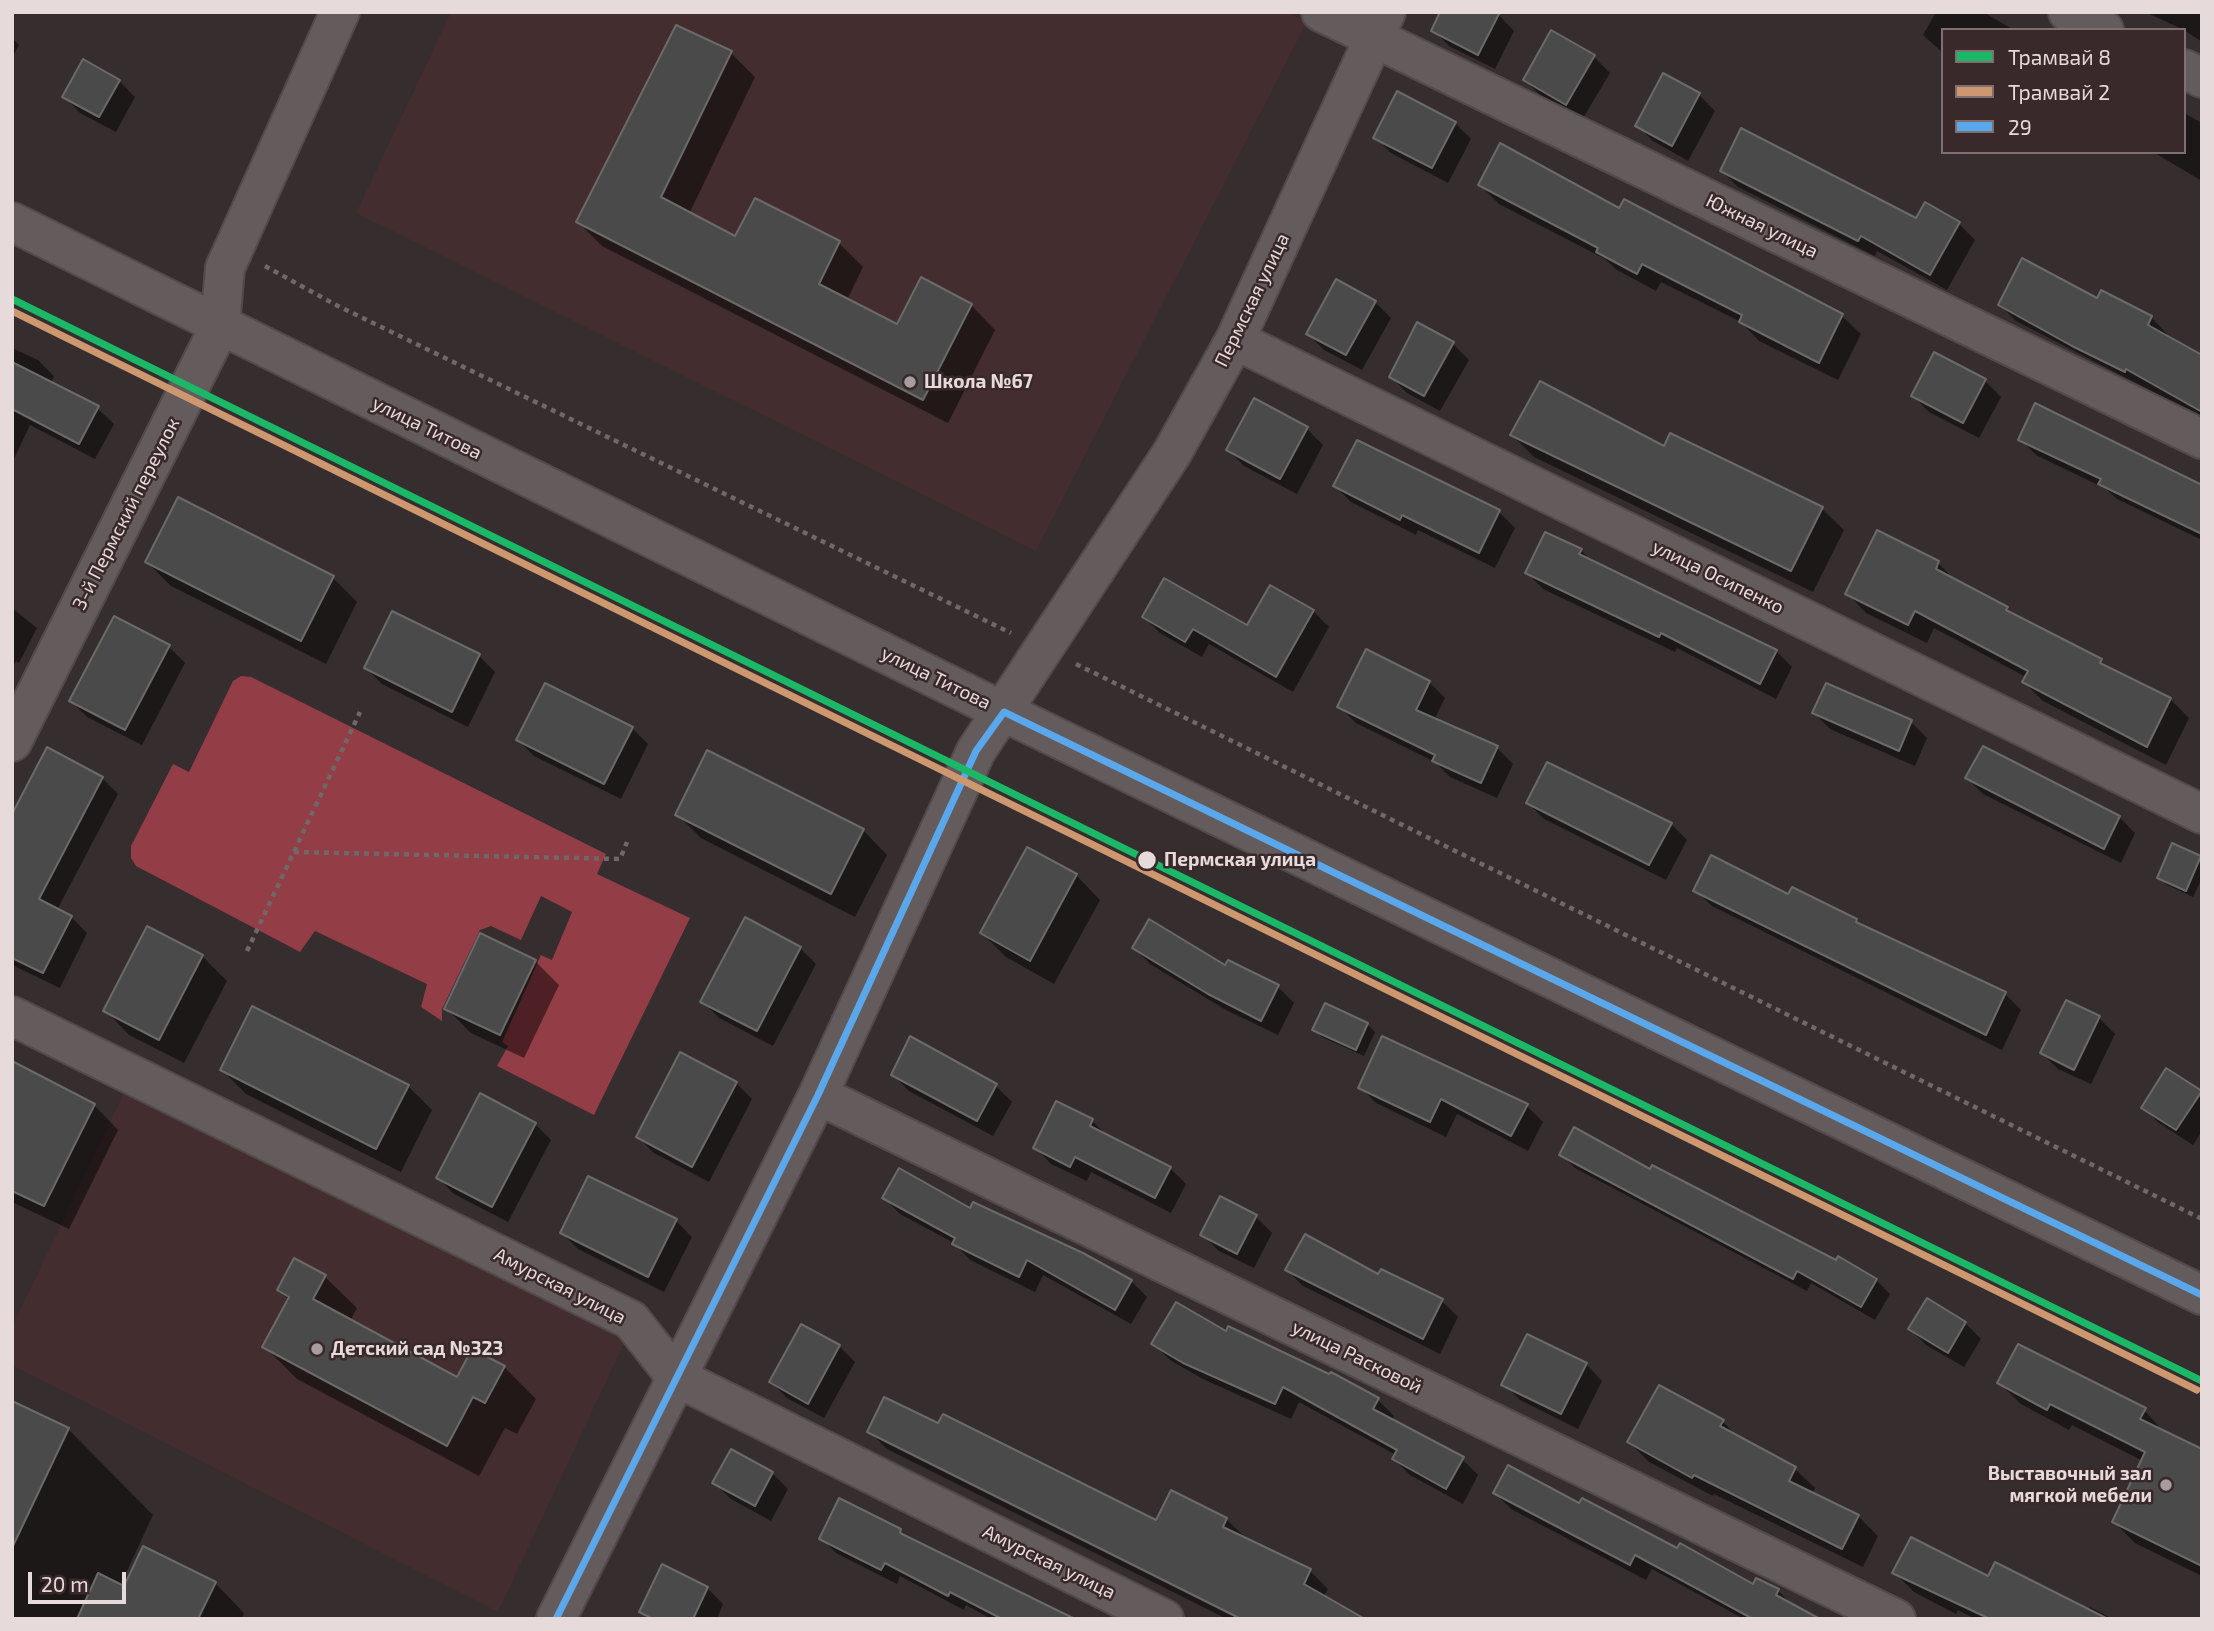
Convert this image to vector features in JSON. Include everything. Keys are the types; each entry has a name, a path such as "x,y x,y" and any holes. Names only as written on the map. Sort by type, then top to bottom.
{"street":[{"name":"3-й Пермский переулок","path":"12,742 23,691 220,326 225,268 340,12"},
{"name":"Южная улица","path":"1321,12 1380,25 2202,439"},
{"path":"2068,12 2100,28"},
{"name":"Пермская улица","path":"556,1619 818,1095 972,761 1172,453 1235,340 1380,25"},
{"path":"2186,70 2202,78"},
{"name":"улица Титова","path":"12,222 1004,712 2202,1295"},
{"name":"улица Осипенко","path":"1235,340 2202,814"},
{"name":"Амурская улица","path":"12,1016 631,1321 676,1377 1164,1619"},
{"name":"улица Расковой","path":"818,1095 1896,1619"}],"path":[{"path":"233,249 348,312 863,563 1045,648 2202,1219"},
{"path":"247,951 360,712"},
{"path":"294,852 620,859 627,842"}],"shaded area":[{"name":"Школа №67","path":"451,12 1286,12 1307,22 1036,551 356,213"},
{"path":"241,676 251,677 606,854 597,874 690,918 594,1115 497,1066 508,1046 502,1042 541,955 552,960 572,912 541,896 521,940 491,926 480,930 442,1009 442,1021 421,1007 427,984 315,931 300,952 136,866 131,858 131,846 173,764 189,772 233,681"},
{"name":"Детский сад №323","path":"128,1084 629,1333 498,1612 12,1365 12,1327"}],"building":[{"path":"1440,12 1500,12 1478,55 1431,31"},
{"path":"676,25 732,51 661,197 735,236 755,198 840,241 819,284 897,324 921,277 972,304 923,400 576,222"},
{"path":"1551,30 1595,55 1566,105 1523,80"},
{"path":"83,59 120,80 99,117 62,97"},
{"path":"1663,73 1700,93 1672,146 1635,126"},
{"path":"1397,91 1456,122 1432,168 1373,138"},
{"path":"1741,128 1916,218 1925,202 1960,222 1930,275 1861,236 1858,241 1720,171"},
{"path":"1500,143 1619,208 1624,199 1843,314 1819,363 1739,322 1742,315 1642,264 1637,274 1596,252 1598,248 1478,185"},
{"path":"2022,258 2097,298 2101,290 2152,316 2148,325 2202,355 2202,412 2126,369 2125,372 2072,346 1998,305"},
{"path":"1336,279 1376,301 1346,355 1306,334"},
{"path":"1417,322 1454,342 1424,396 1389,377"},
{"path":"1934,352 1986,379 1963,423 1911,396"},
{"path":"12,362 99,406 79,444 12,409"},
{"path":"1540,381 1664,446 1670,433 1823,507 1791,571 1510,435"},
{"path":"1254,398 1308,427 1280,479 1226,450"},
{"path":"2035,403 2202,485 2202,534 2098,484 2101,479 2018,440"},
{"path":"1357,440 1500,510 1479,553 1402,515 1400,520 1333,486"},
{"path":"178,497 334,576 301,641 145,562"},
{"path":"1877,530 1939,561 1936,569 2008,607 2006,610 2102,659 2100,663 2171,698 2147,747 2022,682 2028,671 1915,611 1908,625 1845,594"},
{"path":"1545,532 1582,549 1579,554 1777,650 1760,684 1661,633 1659,637 1525,573"},
{"path":"1164,578 1247,625 1270,585 1314,610 1276,677 1193,629 1185,642 1142,617"},
{"path":"392,611 480,654 452,712 364,668"},
{"path":"114,616 170,645 125,730 69,701"},
{"path":"1366,649 1430,681 1416,710 1498,746 1481,783 1432,761 1435,755 1337,707"},
{"path":"545,683 633,727 604,784 516,740"},
{"path":"1826,683 1912,720 1899,751 1812,713"},
{"path":"1983,746 2120,816 2104,849 1965,778"},
{"path":"47,747 103,777 39,899 72,916 43,973 12,958 12,814"},
{"path":"707,750 864,829 831,894 675,815"},
{"path":"1547,762 1672,823 1649,865 1526,803"},
{"path":"2172,843 2201,856 2186,891 2157,878"},
{"path":"1027,847 1077,874 1030,961 980,933"},
{"path":"1711,855 1788,894 1792,887 1857,919 1856,922 2006,992 1986,1035 1693,891"},
{"path":"745,917 801,947 757,1031 700,1002"},
{"path":"1149,919 1225,965 1228,960 1279,985 1261,1021 1208,994 1132,948"},
{"path":"147,926 203,955 159,1040 103,1011"},
{"path":"480,933 536,960 500,1035 444,1009"},
{"path":"2066,1000 2100,1016 2074,1070 2040,1053"},
{"path":"1325,1003 1368,1023 1356,1050 1312,1030"},
{"path":"252,1006 409,1085 376,1149 220,1070"},
{"path":"910,1036 997,1084 977,1121 891,1075"},
{"path":"1382,1036 1528,1104 1511,1136 1441,1099 1430,1122 1358,1088"},
{"path":"680,1052 737,1082 692,1167 636,1137"},
{"path":"12,1061 95,1104 44,1206 12,1191"},
{"path":"2166,1068 2202,1091 2176,1130 2141,1108"},
{"path":"480,1093 536,1123 492,1207 436,1178"},
{"path":"1056,1101 1093,1119 1090,1126 1171,1167 1155,1198 1075,1157 1070,1167 1033,1148"},
{"path":"1574,1127 1650,1169 1652,1165 1836,1260 1838,1256 1877,1279 1861,1307 1797,1271 1793,1279 1559,1155"},
{"path":"899,1168 970,1208 973,1202 1083,1253 1132,1280 1115,1310 1027,1260 1019,1277 952,1244 955,1238 882,1198"},
{"path":"588,1176 677,1219 648,1277 560,1233"},
{"path":"1220,1196 1257,1215 1237,1254 1200,1235"},
{"path":"1305,1234 1378,1274 1381,1269 1443,1299 1423,1339 1285,1270"},
{"path":"294,1258 326,1275 313,1299 457,1377 472,1349 505,1366 485,1403 473,1397 447,1446 262,1347 289,1297 277,1290"},
{"path":"1927,1298 1966,1322 1948,1353 1908,1329"},
{"path":"1176,1302 1226,1331 1228,1326 1329,1374 1331,1372 1379,1398 1373,1409 1464,1457 1446,1489 1392,1459 1397,1450 1283,1387 1275,1404 1183,1363 1151,1344"},
{"path":"801,1324 840,1345 808,1404 769,1382"},
{"path":"1527,1334 1587,1363 1561,1414 1501,1385"},
{"path":"2018,1344 2146,1408 2140,1419 2202,1449 2202,1566 2112,1522 2145,1452 2050,1404 2047,1410 1997,1383"},
{"path":"1659,1385 1724,1420 1720,1426 1796,1467 1789,1481 1859,1515 1842,1549 1694,1475 1692,1478 1627,1442"},
{"path":"884,1397 938,1423 943,1414 1156,1520 1171,1490 1227,1518 1223,1527 1311,1569 1304,1584 1365,1619 1241,1619 867,1432"},
{"path":"12,1401 69,1428 12,1548"},
{"path":"731,1449 773,1472 755,1506 712,1483"},
{"path":"1508,1465 1579,1503 1582,1498 1677,1548 1680,1543 1753,1584 1756,1578 1779,1589 1776,1595 1820,1619 1753,1619 1635,1555 1630,1565 1493,1493"},
{"path":"839,1498 901,1529 900,1533 1075,1619 1002,1619 950,1592 948,1596 885,1563 881,1570 819,1539"},
{"path":"1911,1537 1988,1576 1995,1562 2108,1619 1990,1619 1892,1573"},
{"path":"143,1546 216,1582 198,1619 77,1619 98,1573 124,1586"},
{"path":"662,1564 708,1587 693,1619 653,1619 639,1612"}],"tram line":[{"name":"8","path":"12,299 2202,1381"},
{"name":"2","path":"12,311 2197,1390"}],"transit line":[{"name":"29","path":"556,1619 818,1095 976,751 1004,712 2202,1295"}],"place":[{"name":"Школа №67","path":"910,382"},
{"name":"Пермская улица","path":"1147,860"},
{"name":"Детский сад №323","path":"317,1349"},
{"name":"Выставочный зал мягкой мебели","path":"2166,1485"}]}
